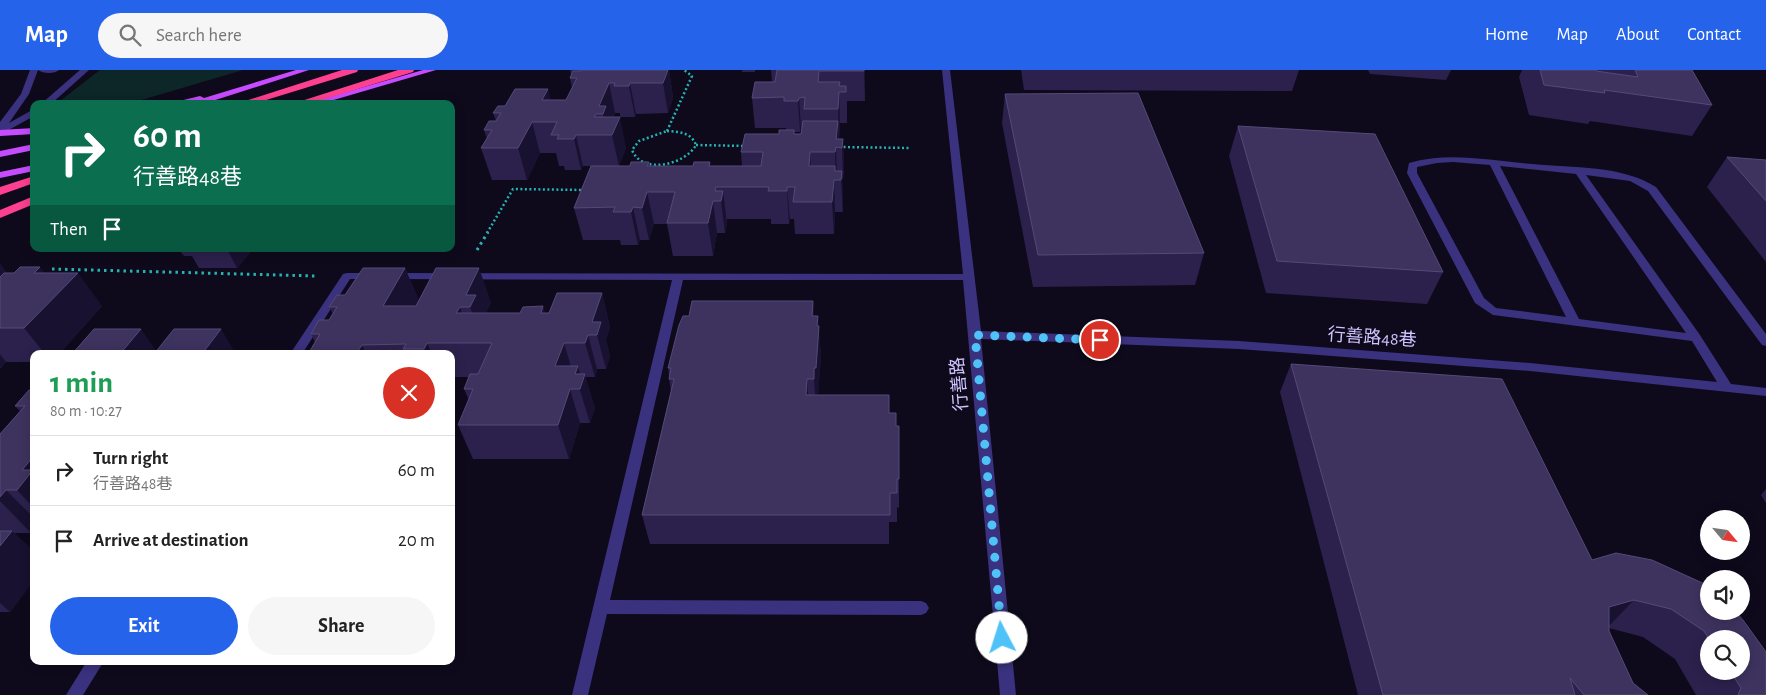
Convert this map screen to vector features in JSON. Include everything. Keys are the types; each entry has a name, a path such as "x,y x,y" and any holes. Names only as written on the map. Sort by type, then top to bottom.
{"highway":[{"path":"255,100 353,70"},
{"path":"310,100 409,70"},
{"path":"0,191 30,180"},
{"path":"0,216 30,204"}],"main road":[{"path":"205,100 305,70"},
{"path":"323,100 432,70"},
{"path":"194,100 217,96"},
{"path":"0,131 30,131"},
{"path":"0,154 30,148"},
{"path":"0,175 30,169"}],"street":[{"path":"0,131 25,94 34,70"},
{"path":"42,70 55,70"},
{"path":"50,100 85,70"},
{"name":"行善路","path":"946,70 975,335 1008,695"},
{"path":"0,131 30,114"},
{"path":"1696,338 1493,311 1484,306 1479,300 1412,173 1412,165 1420,161 1445,159 1632,179 1652,189 1766,342"},
{"path":"1494,164 1575,323"},
{"path":"1579,172 1696,338 1727,388"},
{"path":"299,350 347,276 968,277"},
{"path":"580,695 678,277"},
{"name":"行善路48巷","path":"975,335 1238,345 1491,364 1766,392"},
{"path":"1491,364 1500,382"},
{"path":"601,608 921,608"},
{"path":"74,695 93,665"}],"path":[{"path":"667,131 692,76 684,70"},
{"path":"667,131 685,133 695,140 696,145 689,156 680,160 659,164 641,160 635,156 633,151 634,145 647,136 667,131"},
{"path":"696,145 755,146"},
{"path":"833,147 911,148"},
{"path":"635,163 641,160"},
{"path":"461,276 513,189 592,190"},
{"path":"52,269 347,276"}],"green space":[{"path":"100,70 243,70 142,100 61,100"}],"building":[{"path":"668,70 663,83 630,83 629,86 614,86 615,83 609,83 599,106 606,106 603,114 596,114 594,117 620,117 612,135 576,135 574,139 557,139 559,135 551,135 557,122 532,122 518,148 481,148 492,130 484,130 489,121 496,121 501,113 493,113 498,106 505,106 515,89 548,89 542,100 566,100 577,78 570,78 573,71"},
{"path":"777,70 864,71 819,71 818,82 840,82 839,86 846,86 846,92 839,92 838,109 804,109 805,97 799,98 798,101 784,101 784,97 752,98 755,82 775,82"},
{"path":"1540,70 1596,70 1638,77 1635,70 1692,70 1712,105 1604,90 1605,93 1544,85"},
{"path":"1138,93 1204,253 1038,255 1005,94"},
{"path":"803,121 838,121 836,139 843,139 842,148 836,147 835,152 810,152 809,166 835,166 835,171 842,171 841,180 834,180 832,202 793,202 795,187 787,187 787,191 768,191 769,187 716,187 715,191 723,191 721,201 713,201 708,223 667,223 675,192 647,192 642,208 633,207 631,212 613,212 615,207 574,208 591,166 630,166 631,162 649,162 647,166 693,166 694,162 710,162 709,166 761,166 763,152 741,152 745,134 779,134 779,130 794,130 794,134 801,134"},
{"path":"1238,126 1375,134 1443,272 1277,261"},
{"path":"1727,157 1766,160 1766,201"},
{"path":"20,267 40,267 34,273 78,273 24,328 0,328 0,277 4,273 14,273"},
{"path":"363,268 405,268 383,306 416,306 436,268 479,268 466,295 476,295 470,307 460,307 456,313 520,313 523,307 543,306 541,313 549,313 557,293 602,293 592,322 601,322 597,335 588,335 585,343 564,343 555,366 578,366 575,374 585,374 580,389 570,389 558,425 458,425 473,389 464,389 470,374 478,374 492,343 427,343 424,349 403,349 406,344 362,345 359,350 310,350 320,334 311,334 319,320 329,320 337,307 329,307 337,295 345,295"},
{"path":"692,301 813,301 812,316 818,316 817,326 819,326 816,368 814,368 814,379 807,379 806,395 889,395 889,413 896,413 896,426 899,426 899,479 897,479 897,493 890,493 890,515 642,515 674,379 669,379 671,368 668,368 679,325 683,316 689,316"},
{"path":"94,329 141,329 123,350 76,350"},
{"path":"174,329 221,329 205,350 157,350"},
{"path":"1291,364 1502,379 1592,560 1616,553 1652,560 1700,582 1700,620 1743,620 1766,652 1766,695 1738,695 1741,688 1736,680 1750,680 1750,630 1702,630 1671,609 1634,600 1609,607 1609,631 1633,683 1648,695 1584,695 1570,678 1575,695 1383,695"},
{"path":"30,390 30,461 22,470 30,470 30,474 17,490 6,490 0,497 0,434 25,406 15,406"},
{"path":"0,531 12,531 0,546"}],"route":[{"path":"1002,638 975,335 1100,340"}]}
